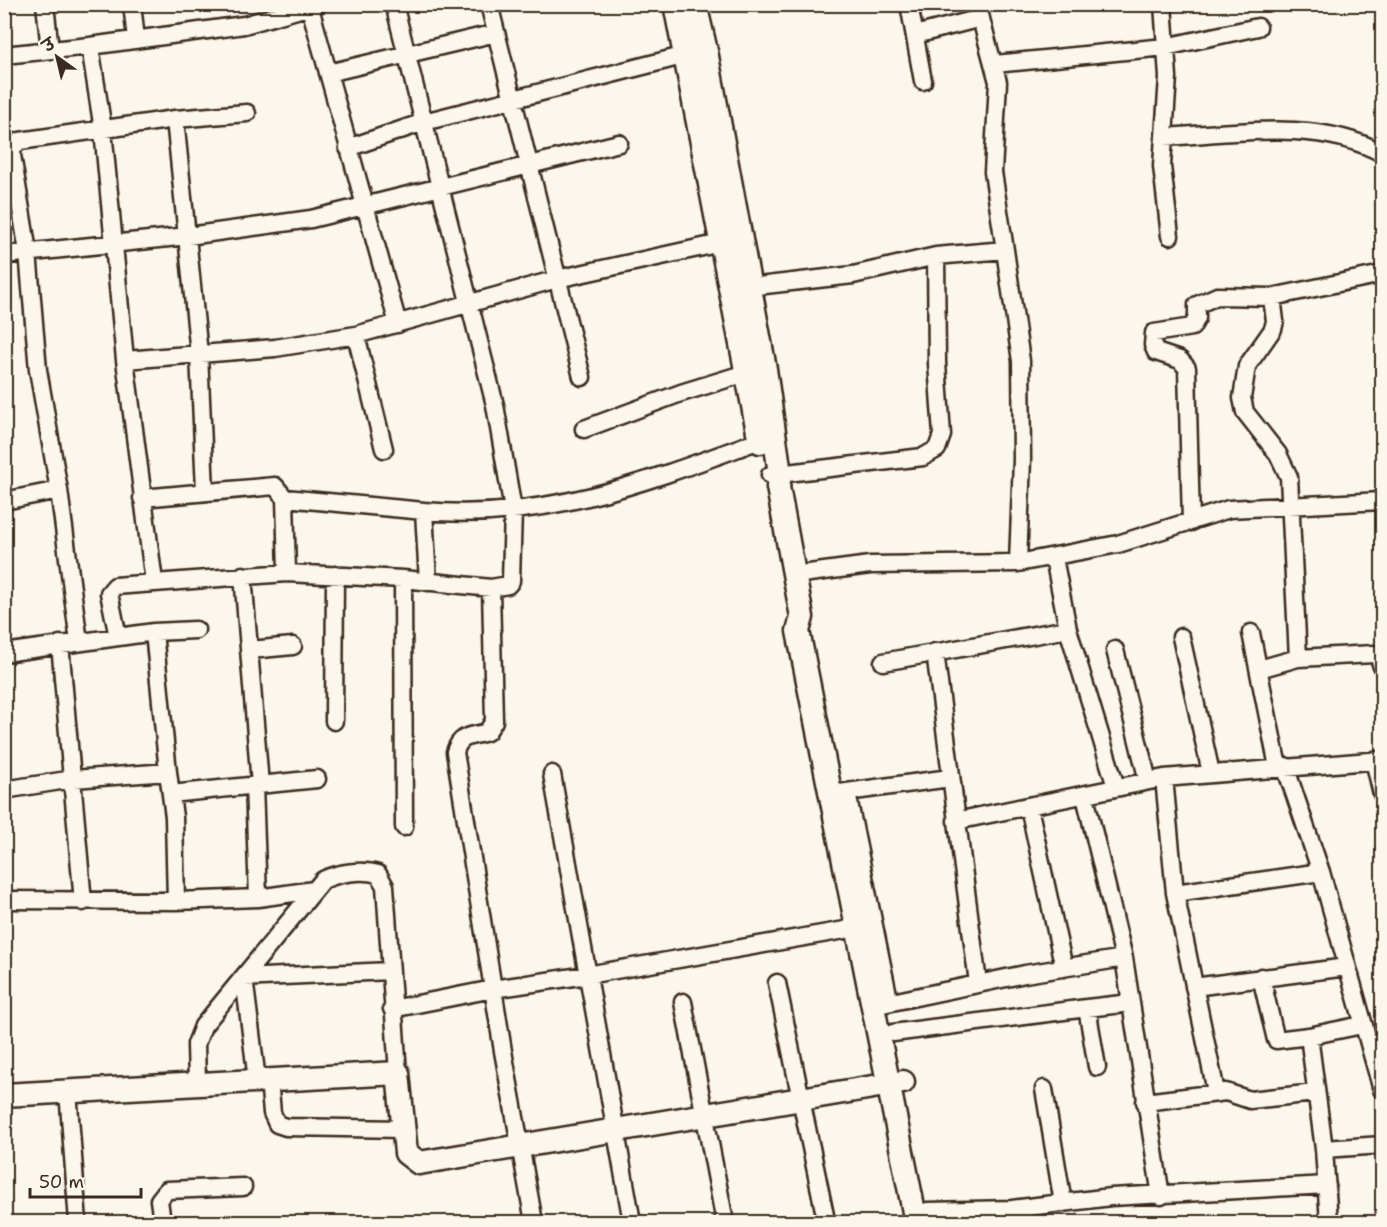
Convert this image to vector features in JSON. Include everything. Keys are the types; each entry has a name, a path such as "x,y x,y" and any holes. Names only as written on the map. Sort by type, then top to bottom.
{"street":[{"path":"45,4 50,50"},
{"path":"132,4 136,39"},
{"path":"118,637 109,593 115,586 287,573 403,579 491,588 508,585 511,581 513,510 495,405 467,302 394,4"},
{"path":"489,4 582,377"},
{"path":"675,4 696,53 802,617 798,631 836,794 924,1219 1111,1197 1327,1185"},
{"path":"695,4 696,53 721,243 740,288 746,373 760,440 776,479"},
{"path":"909,4 923,81"},
{"path":"1163,4 1168,77 1162,165 1170,236"},
{"path":"4,55 244,25 312,5 348,148 398,324"},
{"path":"915,35 979,11 995,64 999,99 993,172 1021,361 1022,459 1018,563"},
{"path":"995,64 1165,47 1258,27"},
{"path":"328,73 496,33"},
{"path":"90,46 104,130 125,360 154,582"},
{"path":"348,148 424,122 696,53"},
{"path":"79,642 58,490 38,370 28,252 12,148 24,140 175,119 247,113"},
{"path":"175,119 199,354 205,491"},
{"path":"1164,137 1257,130 1282,131 1355,139 1383,153"},
{"path":"4,255 115,242 188,237 311,219 619,143"},
{"path":"125,360 275,348 356,335 467,302 557,279 721,243"},
{"path":"740,288 854,274 936,256 1005,250"},
{"path":"776,479 923,457 937,449 942,435 937,363 936,256"},
{"path":"1191,522 1187,368 1180,360 1156,352 1153,345 1154,334 1158,331 1192,327 1197,318 1197,305 1203,300 1217,297 1272,297 1383,274"},
{"path":"1272,297 1275,321 1247,366 1242,398 1245,412 1284,465 1288,477 1298,658"},
{"path":"356,335 384,449"},
{"path":"584,429 681,393 746,373"},
{"path":"285,498 459,514 513,510 585,500 660,478 760,440"},
{"path":"142,498 275,486 285,498 287,573"},
{"path":"4,501 58,490"},
{"path":"794,575 870,565 1018,563 1054,558 1118,544 1229,509 1290,504 1332,505 1383,501"},
{"path":"424,512 428,582"},
{"path":"1054,558 1068,629 1116,787"},
{"path":"243,575 250,650 257,785 258,898"},
{"path":"334,721 335,575"},
{"path":"403,579 404,826"},
{"path":"491,588 494,721 488,732 473,734 461,740 455,752 519,1147 534,1222"},
{"path":"883,662 1068,629"},
{"path":"4,653 154,632 196,630"},
{"path":"154,632 171,794 176,901"},
{"path":"1251,633 1282,766 1321,872 1362,1025 1383,1090"},
{"path":"1181,637 1211,773"},
{"path":"60,644 83,902"},
{"path":"250,650 293,646"},
{"path":"1116,650 1156,779 1175,892 1216,1092"},
{"path":"935,652 978,983"},
{"path":"1259,669 1298,658 1374,654 1379,657 1383,667"},
{"path":"956,820 1084,796 1156,779 1282,766 1378,760 1383,794"},
{"path":"4,790 73,779 168,772"},
{"path":"552,774 632,1222"},
{"path":"836,794 950,778"},
{"path":"171,794 317,779"},
{"path":"1084,796 1124,958 1161,1196"},
{"path":"1029,807 1064,968"},
{"path":"197,1083 198,1036 203,1026 323,880 336,875 370,871 382,878 385,886 392,1009 406,1153 419,1163 897,1083"},
{"path":"1175,892 1321,872"},
{"path":"4,900 176,901 258,898 314,890"},
{"path":"392,1009 493,989 588,975 864,927"},
{"path":"879,1004 978,983 1124,958"},
{"path":"1194,987 1347,967"},
{"path":"244,978 390,971"},
{"path":"1261,977 1276,1040 1362,1025"},
{"path":"244,978 263,1080 277,1124 286,1127 404,1129"},
{"path":"777,982 803,1097 826,1220"},
{"path":"683,1002 725,1222"},
{"path":"893,1033 1131,1003"},
{"path":"879,1004 893,1033 897,1083"},
{"path":"1087,1008 1097,1067"},
{"path":"1309,1036 1324,1149 1329,1222"},
{"path":"4,1095 398,1073"},
{"path":"1044,1089 1064,1203"},
{"path":"69,1091 78,1222"},
{"path":"1145,1102 1216,1092 1230,1092 1238,1098 1250,1100 1315,1093"},
{"path":"1324,1149 1383,1145"},
{"path":"162,1222 159,1200 167,1190 243,1187"}]}
